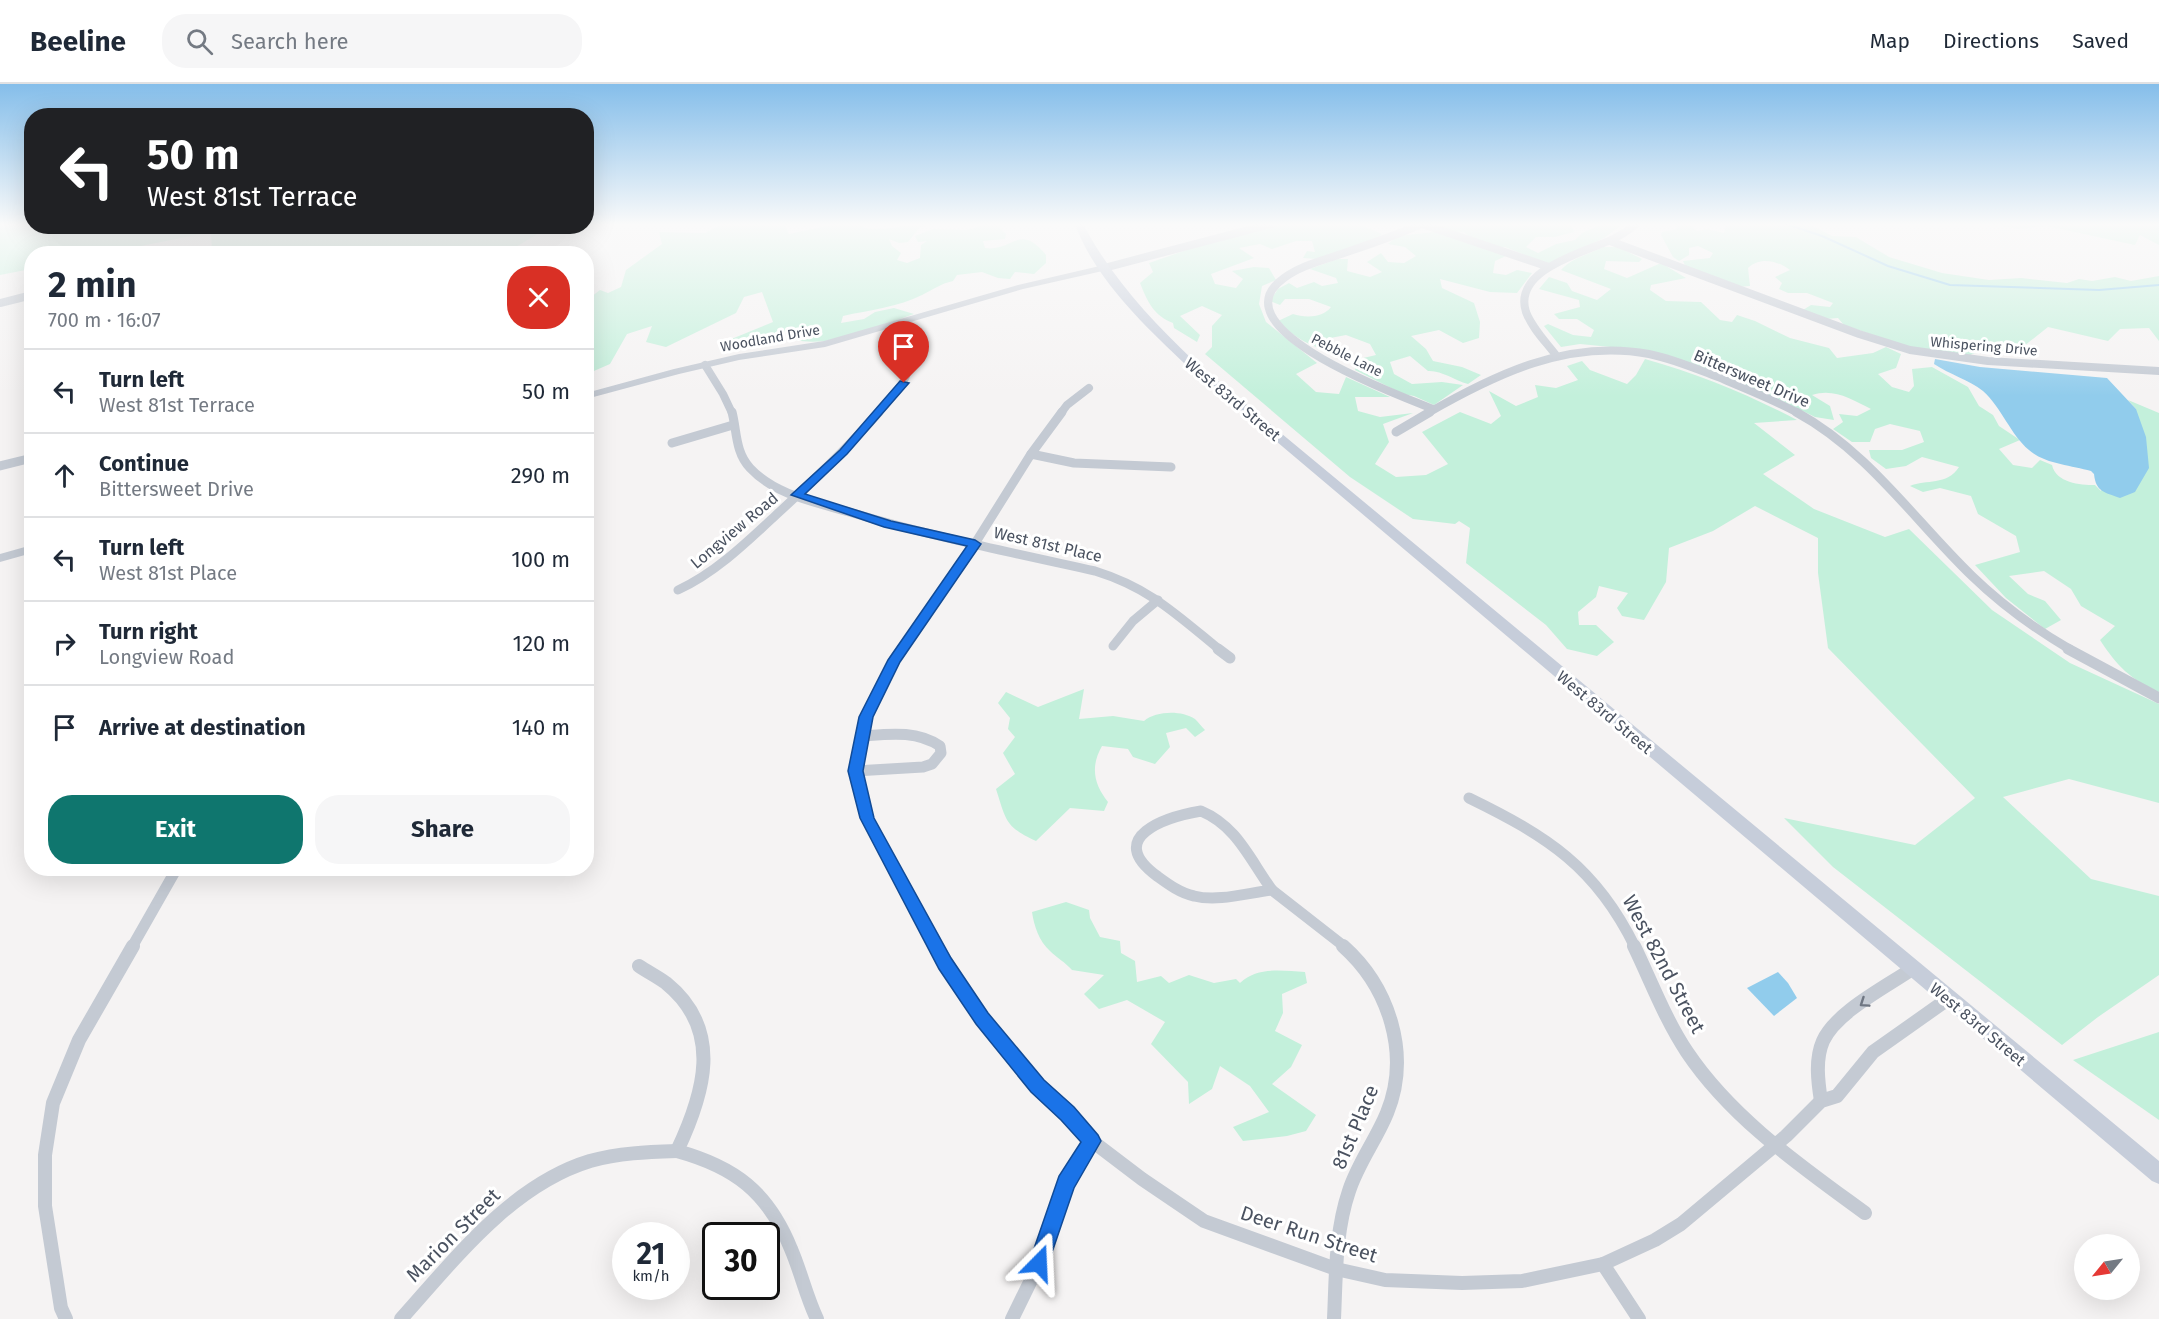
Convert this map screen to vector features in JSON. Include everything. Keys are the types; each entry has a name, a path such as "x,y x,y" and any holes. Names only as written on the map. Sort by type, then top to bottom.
{"main road":[{"name":"West 83rd Street","path":"1115,282 1146,320 1190,363 2159,1174"}],"street":[{"name":"Woodland Drive","path":"594,394 739,357 825,344 1044,282"},
{"name":"Pebble Lane","path":"1282,282 1272,289 1267,300 1267,308 1282,331 1313,354 1433,409"},
{"path":"1534,282 1524,297 1524,306 1527,316 1555,354"},
{"name":"Whispering Drive","path":"1719,282 1910,350 1956,358 2159,371"},
{"path":"0,303 24,297"},
{"name":"Longview Road","path":"678,590 693,583 738,549 844,452 904,383 911,364 909,348"},
{"name":"Bittersweet Drive","path":"1396,432 1433,409 1496,376 1555,354 1615,350 1667,359 1777,402 1834,435 1862,459 1973,577 2006,607 2091,660 2159,698"},
{"name":"West 81st Place","path":"705,365 726,398 733,415 740,454 751,470 777,488 888,524 1095,571 1124,580 1158,600 1230,658"},
{"path":"862,736 923,736 940,746 941,753 932,764 923,767 855,771 862,736 866,717 894,660 975,544 1031,454 1067,405 1089,388"},
{"path":"672,443 733,425"},
{"path":"1031,454 1074,463 1171,468"},
{"path":"0,466 24,460"},
{"path":"0,558 24,551"},
{"path":"1113,646 1133,621 1158,600"},
{"name":"Deer Run Street","path":"855,771 867,818 945,963 982,1018 1037,1086 1068,1113 1092,1141 1204,1221 1336,1269 1385,1280 1462,1283 1522,1281 1603,1264 1655,1240 1681,1224 1774,1146 1821,1101 1837,1096 1874,1052 1948,999"},
{"name":"West 82nd Street","path":"1468,798 1516,820 1547,838 1582,869 1609,902 1627,930 1663,1013 1678,1040 1717,1090 1774,1146 1865,1213"},
{"path":"1201,810 1212,814 1232,830 1272,890 1208,898 1193,896 1178,890 1144,866 1137,853 1136,841 1143,831 1171,816 1201,810"},
{"path":"66,1319 61,1308 45,1206 45,1155 53,1103 79,1040 172,876"},
{"name":"81st Place","path":"1272,890 1359,961 1384,999 1396,1042 1396,1072 1392,1098 1349,1191 1340,1228 1334,1319"},
{"path":"639,966 661,977 684,998 692,1011 703,1040 705,1057 701,1093 689,1128 677,1151"},
{"path":"1821,1101 1818,1078 1823,1042 1833,1027 1912,969"},
{"path":"1012,1319 1022,1303 1047,1242 1066,1183 1092,1141"},
{"name":"Marion Street","path":"401,1319 499,1215 549,1178 603,1157 640,1151 677,1151 722,1165 750,1184 762,1197 781,1228 817,1319"},
{"path":"1603,1264 1639,1319"}],"green space":[{"path":"623,282 951,282 913,299 843,316 841,323 864,319 875,312 894,308 914,314 855,335 825,341 795,340 803,327 770,335 729,340 773,322 762,292 744,297 736,313 666,347 646,342 652,326 627,334 610,364 594,371 594,295 600,290 608,293 621,287"},
{"path":"1214,282 1215,284 1236,288 1241,282 1272,282 1262,286 1259,304 1266,322 1317,363 1296,374 1316,392 1339,394 1346,377 1390,397 1355,397 1358,411 1380,417 1413,413 1383,424 1389,442 1375,464 1396,477 1426,475 1448,464 1422,432 1460,412 1491,424 1501,416 1489,391 1516,406 1538,397 1535,385 1556,388 1578,380 1567,366 1582,361 1590,370 1627,384 1636,375 1645,359 1723,385 1797,420 1754,423 1795,455 1763,474 1814,509 1885,537 1909,529 1992,610 2070,663 2159,704 2159,803 2069,779 2003,797 2091,879 2159,896 2159,975 2062,1045 1833,867 1784,818 1915,845 1975,798 1828,648 1818,573 1818,538 1755,506 1713,531 1669,548 1666,582 1644,620 1622,616 1617,608 1628,593 1599,586 1596,597 1578,612 1579,625 1596,625 1614,642 1597,656 1567,649 1546,625 1466,563 1470,528 1459,521 1455,524 1413,519 1350,477 1205,354 1212,347 1212,326 1222,315 1202,306 1180,316 1200,335 1197,342 1174,328 1173,323 1156,312 1140,283"},
{"path":"1314,282 1322,286 1338,283 1441,282 1442,288 1474,303 1480,322 1479,338 1463,343 1439,330 1411,336 1426,349 1433,361 1462,367 1481,375 1468,384 1428,371 1410,356 1390,362 1394,374 1412,384 1442,382 1463,385 1434,405 1403,394 1355,370 1359,359 1376,355 1370,344 1346,335 1320,340 1334,353 1304,341 1278,321 1293,314 1319,315 1331,307 1309,299 1285,299 1280,305 1270,301 1278,289 1289,283 1297,288"},
{"path":"1450,282 1526,282 1517,293 1490,292"},
{"path":"1545,282 1567,283 1572,291 1597,300 1611,289 1592,282 1668,282 1651,285 1650,290 1666,301 1701,302 1720,320 1732,322 1737,315 1755,321 1790,338 1829,348 1837,358 1873,353 1886,347 1901,354 1896,368 1878,374 1892,387 1909,392 1914,386 1912,369 1932,367 1968,387 1979,406 1993,415 1999,426 2020,440 1999,449 2013,465 2032,468 2040,460 2052,465 2054,471 2063,479 2069,482 2095,485 2101,491 2136,409 2128,400 2159,413 2159,692 2132,677 2112,657 2100,640 2115,626 2081,606 2071,589 2044,571 2009,576 2028,594 2045,601 2061,620 2045,629 2006,598 1975,565 2020,552 2016,536 1978,514 1971,496 1940,488 1923,492 1910,486 1942,480 1949,477 1959,467 1922,457 1906,466 1886,469 1871,458 1869,450 1902,450 1924,442 1920,431 1890,424 1875,429 1870,442 1852,442 1833,429 1843,422 1839,414 1857,416 1871,409 1842,396 1828,393 1812,395 1830,406 1834,420 1815,417 1768,394 1631,349 1580,344 1561,347 1544,326 1548,324 1573,335 1591,337 1594,330 1577,319 1559,319 1554,314 1580,307 1579,300 1539,289"},
{"path":"1723,282 1750,282 1750,286 1737,287"},
{"path":"1780,282 2159,282 2159,341 2149,328 2120,329 2108,341 2048,327 2024,346 2032,356 1979,351 1966,357 1905,346 1844,325 1838,318 1826,319 1803,310 1811,305 1830,307 1833,303 1807,293 1788,293 1779,289 1782,283"},
{"path":"1084,689 1079,719 1113,716 1144,721 1155,715 1176,713 1195,719 1205,730 1195,737 1186,728 1166,733 1170,747 1155,764 1133,757 1128,749 1102,746 1096,761 1095,775 1099,789 1108,802 1104,811 1070,808 1036,841 1012,827 1002,808 996,789 1015,774 1003,753 1015,737 1008,729 1010,718 998,703 1006,692 1038,707"},
{"path":"1066,902 1089,910 1090,918 1100,937 1120,941 1121,953 1135,961 1137,982 1161,976 1169,983 1189,975 1214,983 1236,979 1240,983 1263,972 1305,972 1307,983 1282,994 1283,1013 1275,1031 1302,1045 1291,1067 1272,1084 1316,1115 1306,1131 1287,1136 1243,1141 1233,1127 1269,1112 1250,1086 1220,1066 1212,1089 1189,1104 1188,1082 1151,1044 1165,1022 1127,1000 1099,1009 1084,994 1104,975 1072,970 1043,943 1032,912"},
{"path":"2159,1032 2159,1120 2073,1060"}],"water":[{"path":"1935,359 1980,367 2107,378 2136,409 2146,437 2149,468 2135,492 2120,498 2109,494 2099,488 2091,471 2035,455 2022,444 1996,405 1983,391 1934,364"},
{"path":"1778,972 1797,998 1774,1016 1747,988"}],"waterway":[{"path":"1939,282 1950,285 2099,290 2159,285"}],"route":[{"path":"904,383 844,452 797,495 888,524 975,544 894,660 866,717 855,771 867,818 945,963 982,1018 1037,1086 1068,1113 1092,1141 1066,1183 1039,1263"}]}
